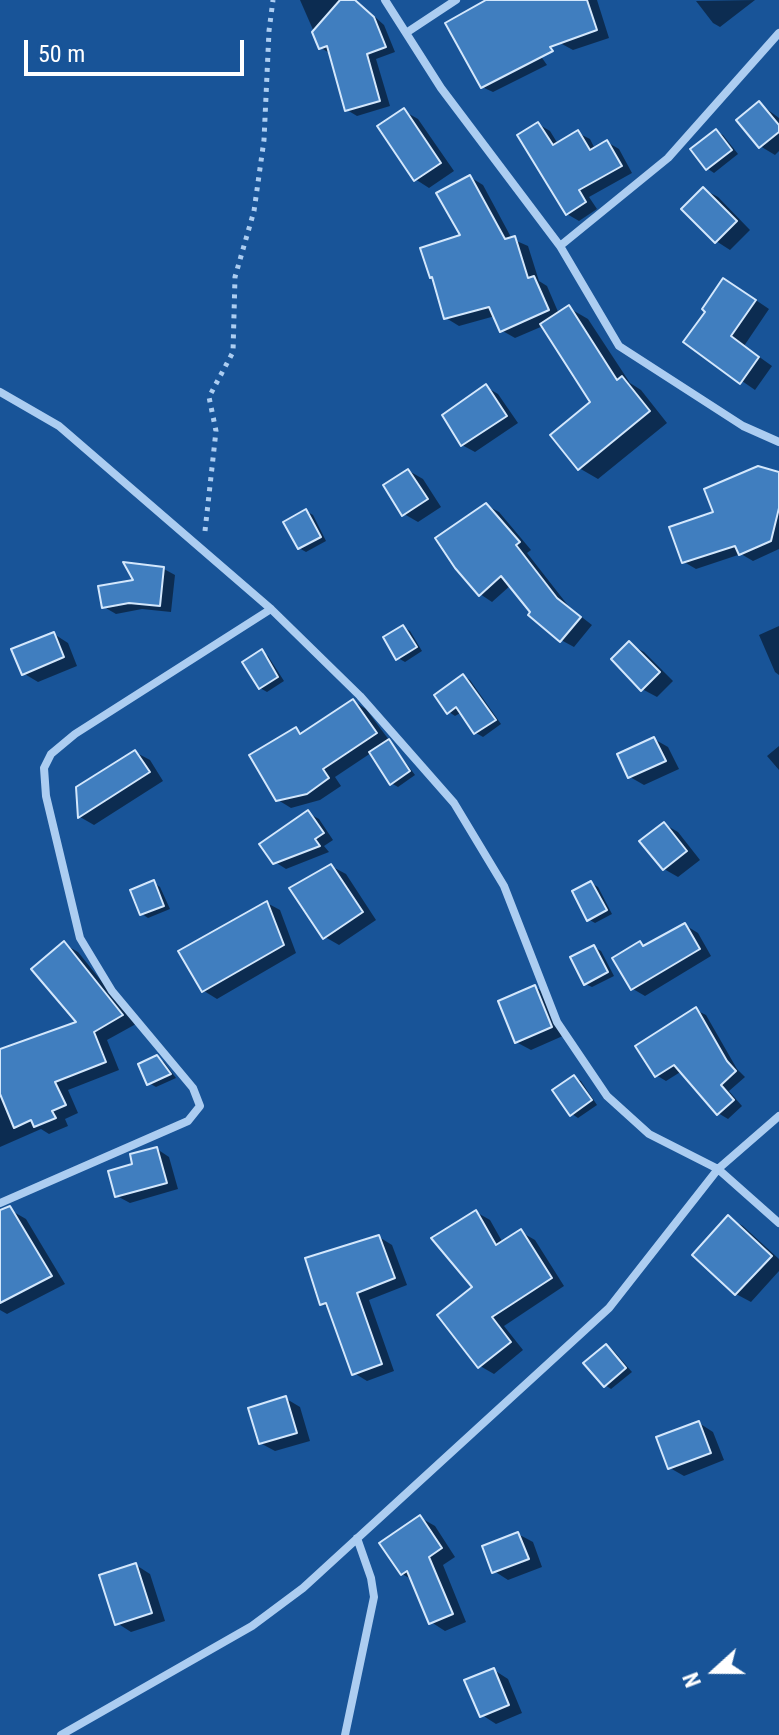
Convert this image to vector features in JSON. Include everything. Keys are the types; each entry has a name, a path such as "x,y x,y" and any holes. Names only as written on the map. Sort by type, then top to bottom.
{"street":[{"path":"385,0 441,88 560,246 619,346 743,426 779,442"},
{"path":"406,33 456,0"},
{"path":"560,246 668,158 779,33"},
{"path":"0,392 59,426 271,609 360,696 454,803 504,886 557,1022 607,1096 649,1134 718,1169 779,1223"},
{"path":"0,1203 188,1121 200,1106 193,1088 112,991 80,938 46,796 44,768 51,754 75,734 271,609"},
{"path":"61,1735 252,1626 303,1588 609,1308 718,1169 779,1116"},
{"path":"345,1735 374,1597 357,1538"}],"path":[{"path":"203,552 216,431 209,397 233,352 235,277 254,211 264,140 273,0"}],"building":[{"path":"340,0 355,0 374,17 386,47 367,54 380,101 345,111 327,46 319,49 312,32"},
{"path":"486,0 587,0 597,30 550,47 553,51 481,88 445,23"},
{"path":"759,101 779,125 779,132 759,148 736,120"},
{"path":"404,108 441,163 414,181 377,126"},
{"path":"538,122 553,145 578,130 590,150 607,140 622,166 579,190 586,202 566,215 517,135"},
{"path":"716,129 732,150 706,170 690,149"},
{"path":"470,175 505,239 515,236 528,278 534,276 549,310 500,332 489,307 444,319 420,248 460,235 436,193"},
{"path":"703,187 737,221 715,243 681,209"},
{"path":"723,278 756,300 731,336 759,357 740,384 683,342 705,312 702,309"},
{"path":"569,305 617,380 622,376 650,411 578,470 550,435 590,402 540,324"},
{"path":"486,384 507,416 461,446 442,415"},
{"path":"758,466 779,472 779,508 771,541 739,555 735,546 682,563 669,527 713,512 704,489"},
{"path":"408,469 428,499 402,516 383,485"},
{"path":"486,503 520,542 516,545 557,598 581,617 560,642 528,615 530,612 501,576 479,596 435,538"},
{"path":"306,509 321,537 298,549 283,522"},
{"path":"123,562 164,567 160,606 129,603 102,608 98,586 133,580"},
{"path":"403,625 417,647 396,660 383,637"},
{"path":"54,632 64,657 22,675 11,649"},
{"path":"629,641 660,672 641,691 611,659"},
{"path":"262,649 278,677 259,689 242,662"},
{"path":"463,674 496,720 474,734 456,707 447,714 434,695"},
{"path":"353,699 377,733 323,769 329,778 307,794 276,801 249,755 296,727 300,734"},
{"path":"654,737 666,761 628,778 617,754"},
{"path":"389,739 410,771 390,785 369,752"},
{"path":"135,750 150,772 78,818 76,787"},
{"path":"308,810 324,833 315,839 320,846 273,864 259,844"},
{"path":"664,822 687,851 663,870 639,841"},
{"path":"331,864 363,912 323,939 289,888"},
{"path":"154,880 164,906 140,915 130,890"},
{"path":"591,881 607,910 587,921 572,891"},
{"path":"267,901 284,945 202,992 178,951"},
{"path":"685,923 700,949 631,990 612,958 640,941 643,946"},
{"path":"64,941 123,1015 94,1032 106,1062 55,1082 66,1105 52,1111 56,1118 34,1127 31,1120 14,1128 0,1094 0,1049 76,1022 31,969"},
{"path":"594,945 608,972 584,985 570,957"},
{"path":"535,985 552,1027 515,1043 498,1001"},
{"path":"696,1007 736,1071 721,1085 734,1100 717,1115 674,1065 655,1077 635,1046"},
{"path":"157,1055 171,1074 147,1085 138,1064"},
{"path":"574,1075 592,1100 570,1116 552,1090"},
{"path":"157,1147 167,1183 115,1197 108,1171 132,1164 130,1154"},
{"path":"10,1206 52,1276 0,1303 0,1210"},
{"path":"476,1210 496,1245 521,1229 552,1278 492,1317 511,1342 478,1368 437,1315 472,1287 431,1238"},
{"path":"728,1215 772,1256 735,1295 692,1255"},
{"path":"379,1235 395,1278 357,1293 382,1364 352,1375 326,1303 320,1305 305,1258"},
{"path":"606,1344 626,1368 604,1387 583,1363"},
{"path":"286,1396 297,1433 259,1444 248,1408"},
{"path":"699,1421 711,1453 668,1469 656,1437"},
{"path":"420,1515 442,1548 429,1557 453,1614 429,1624 407,1571 401,1575 379,1543"},
{"path":"518,1532 529,1559 492,1573 482,1546"},
{"path":"136,1563 152,1613 115,1625 99,1575"},
{"path":"494,1668 509,1705 480,1717 464,1680"}]}
